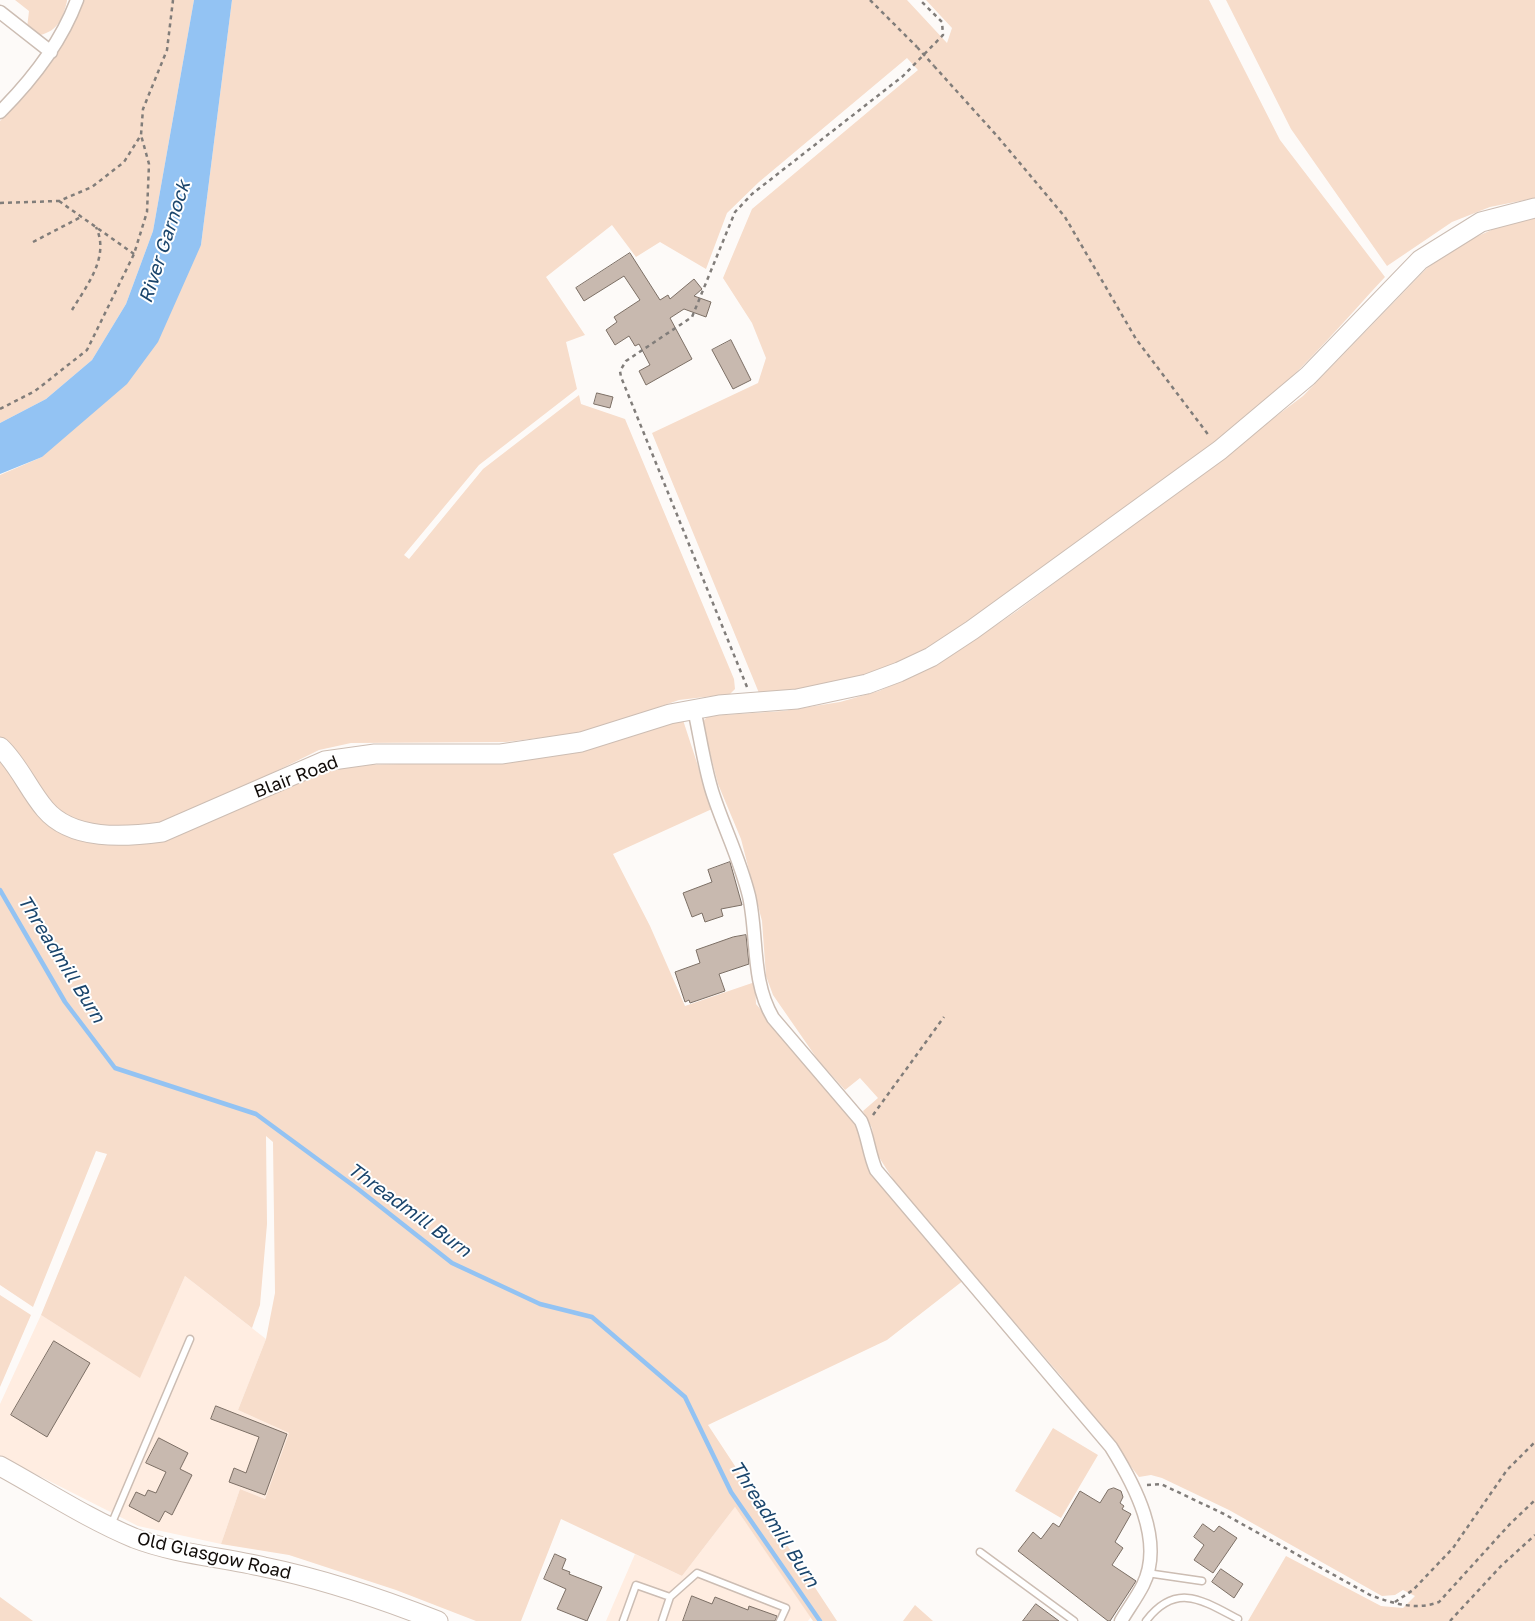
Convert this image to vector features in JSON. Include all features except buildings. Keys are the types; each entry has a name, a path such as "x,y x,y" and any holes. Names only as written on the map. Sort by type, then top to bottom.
{"street":[{"path":"0,112 15,97 51,52 77,0"},
{"path":"0,12 51,52"},
{"name":"Blair Road","path":"0,746 14,760 44,809 57,821 73,829 134,836 162,832 325,761 375,754 500,754 581,742 694,709 797,699 830,693 875,681 931,658 1223,447 1308,376 1420,260 1481,222 1535,208"},
{"path":"694,709 712,790 742,869 749,897 760,987 764,1003 773,1018 861,1121 876,1170 1111,1447 1137,1490 1150,1546 1147,1574 1144,1584 1121,1621"},
{"name":"Old Glasgow Road","path":"0,1466 133,1538 158,1546 264,1567 306,1578 366,1595 438,1621"}],"lane":[{"path":"111,1526 190,1339"},
{"path":"980,1552 1074,1621"},
{"path":"662,1621 670,1597 697,1573 786,1608 780,1621"},
{"path":"1147,1574 1202,1581"},
{"path":"624,1621 636,1584 670,1597"},
{"path":"1146,1621 1164,1602 1173,1598 1201,1599 1238,1619"}],"path":[{"path":"0,203 59,201 92,187 124,162 140,135 143,109 167,50 173,0"},
{"path":"870,0 917,47 998,137 1065,217 1136,339 1223,447"},
{"path":"753,702 620,371 626,361 692,317 735,212 752,194 903,76 943,35 942,22 920,0"},
{"path":"0,409 35,391 87,350 134,254 147,212 150,164 140,135"},
{"path":"59,201 134,254"},
{"path":"34,242 81,217"},
{"path":"72,310 95,272 101,254 101,238 96,227"},
{"path":"864,1128 944,1017"},
{"path":"1394,1602 1413,1590 1453,1548 1507,1470 1535,1442"},
{"path":"1137,1490 1155,1484 1174,1489 1224,1514 1370,1595 1416,1607 1427,1607 1439,1602 1509,1525 1535,1500"},
{"path":"1450,1621 1501,1566 1535,1535"}],"shaded area":[{"path":"15,0 67,1 59,23 51,30 40,35 27,28 29,11"},
{"path":"84,0 194,0 153,231 126,304 92,360 46,399 0,423 0,121 38,79 48,65 67,35"},
{"path":"232,0 907,0 947,43 952,28 926,0 1209,0 1280,140 1385,277 1296,372 1238,425 1182,468 943,641 901,664 880,672 820,686 759,693 652,433 758,383 766,358 752,323 723,278 752,209 918,70 907,58 759,182 727,213 706,269 660,242 636,257 612,225 546,277 585,335 566,342 577,389 479,465 404,555 409,559 483,469 579,395 581,404 625,419 734,679 735,689 730,694 679,700 580,733 506,742 351,743 319,750 240,789 349,765 503,762 587,749 683,720 712,809 613,854 650,926 685,1006 755,982 756,1004 855,1121 859,1128 862,1144 964,1280 887,1340 708,1425 837,1621 813,1621 735,1507 682,1576 561,1519 521,1621 476,1621 396,1590 289,1555 221,1544 240,1489 265,1499 289,1433 238,1410 266,1339 275,1293 273,1142 266,1136 267,1224 260,1305 252,1328 185,1276 140,1378 41,1315 107,1154 96,1151 33,1307 0,1285 0,475 42,457 201,245"},
{"path":"1226,0 1535,0 1535,198 1490,207 1452,222 1387,266 1291,129"},
{"path":"1535,216 1535,1621 1248,1621 1286,1556 1381,1606 1403,1608 1415,1596 1403,1590 1395,1595 1382,1596 1229,1510 1162,1478 1151,1475 1139,1477 1061,1376 898,1187 875,1151 872,1128 863,1111 878,1098 860,1078 845,1090 818,1060 773,995 766,976 762,921 741,839 718,784 702,722 708,716 783,711 840,702 879,691 937,665 1017,611 1303,396 1426,269 1458,245 1498,227"},
{"path":"185,1276 266,1339 238,1410 289,1433 265,1499 240,1489 221,1544 138,1526 0,1456 0,1404 41,1315 140,1377"},
{"path":"0,1295 31,1315 0,1387"},
{"path":"1053,1428 1098,1455 1061,1518 1015,1491"},
{"path":"735,1507 811,1617 808,1621 606,1621 635,1554 682,1576"},
{"path":"0,1597 33,1621 0,1621"},
{"path":"915,1605 933,1621 903,1621"}],"water":[{"name":"River Garnock","path":"194,0 232,0 201,245 158,342 127,384 42,457 0,474 0,423 46,399 92,360 126,304 153,231"}],"waterway":[{"name":"Threadmill Burn","path":"0,890 65,1002 115,1068 256,1114 358,1189 452,1263 540,1304 592,1317 685,1397 731,1492 820,1621"}]}
